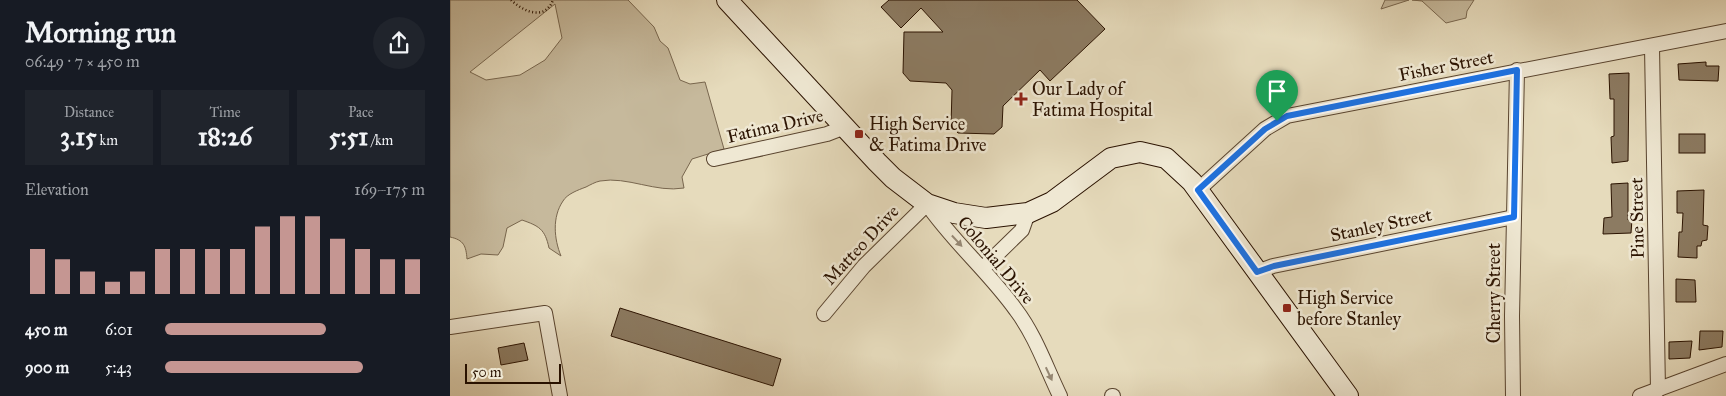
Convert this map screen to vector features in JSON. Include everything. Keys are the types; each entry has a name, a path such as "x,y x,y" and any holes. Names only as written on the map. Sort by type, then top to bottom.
{"main road":[{"path":"727,0 893,178 927,204 954,213 986,218 1028,213 1052,202 1111,158 1140,152 1166,158 1198,190 1348,396"}],"street":[{"name":"Fisher Street","path":"1198,190 1265,129 1287,116 1726,31"},
{"name":"Pine Street","path":"1652,46 1658,390"},
{"name":"Cherry Street","path":"1513,396 1512,316 1517,70"},
{"name":"Fatima Drive","path":"714,159 827,134 845,127"},
{"name":"Colonial Drive","path":"927,204 941,224 983,268 1018,312 1060,396"},
{"name":"Matteo Drive","path":"824,314 864,266 927,204"},
{"path":"983,268 1022,230 1028,213"},
{"name":"Stanley Street","path":"1257,272 1274,266 1514,217"},
{"path":"450,327 545,313 560,396"},
{"path":"1640,396 1726,364"}],"path":[{"path":"511,0 529,13 538,13 548,9 553,0"}],"shaded area":[{"path":"450,0 628,0 654,27 660,41 668,48 680,80 690,84 705,82 724,149 692,159 682,177 684,188 663,188 610,180 596,182 573,192 563,201 557,214 555,228 561,256 549,248 545,236 540,229 522,220 507,228 503,247 498,255 481,254 467,259 463,244 450,237","holes":["555,4 562,38 545,60 520,75 486,80 470,72"]},
{"path":"1385,0 1409,0 1381,9"},
{"path":"1412,0 1474,0 1467,11 1466,18 1446,23 1422,1"}],"building":[{"path":"889,0 1077,0 1105,29 1050,81 1040,70 1003,106 1002,127 994,134 958,133 951,126 952,90 946,83 910,81 903,73 904,32 943,32 921,8 901,28 881,7"},
{"path":"1706,62 1706,66 1719,66 1718,81 1679,80 1678,64"},
{"path":"1629,73 1628,161 1612,163 1611,137 1614,136 1614,99 1610,99 1609,74"},
{"path":"1679,134 1705,134 1705,153 1679,153"},
{"path":"1628,183 1628,220 1632,219 1631,233 1603,234 1604,218 1612,217 1611,184"},
{"path":"1704,190 1703,225 1708,226 1707,240 1702,241 1701,246 1697,246 1697,258 1678,257 1679,232 1682,232 1683,213 1677,213 1677,191"},
{"path":"1676,279 1695,280 1696,302 1676,302"},
{"path":"620,308 781,359 773,386 611,336"},
{"path":"1700,331 1723,331 1722,347 1699,350"},
{"path":"1692,341 1690,358 1669,359 1669,342"},
{"path":"524,343 528,360 501,365 498,348"}],"place":[{"name":"Our Lady of Fatima Hospital","path":"1021,99"},
{"name":"High Service & Fatima Drive","path":"859,134"},
{"name":"High Service before Stanley","path":"1287,308"}],"route":[{"path":"1517,70 1514,217 1274,266 1257,272 1198,190 1265,129 1277,121 1287,116 1517,70"}]}
